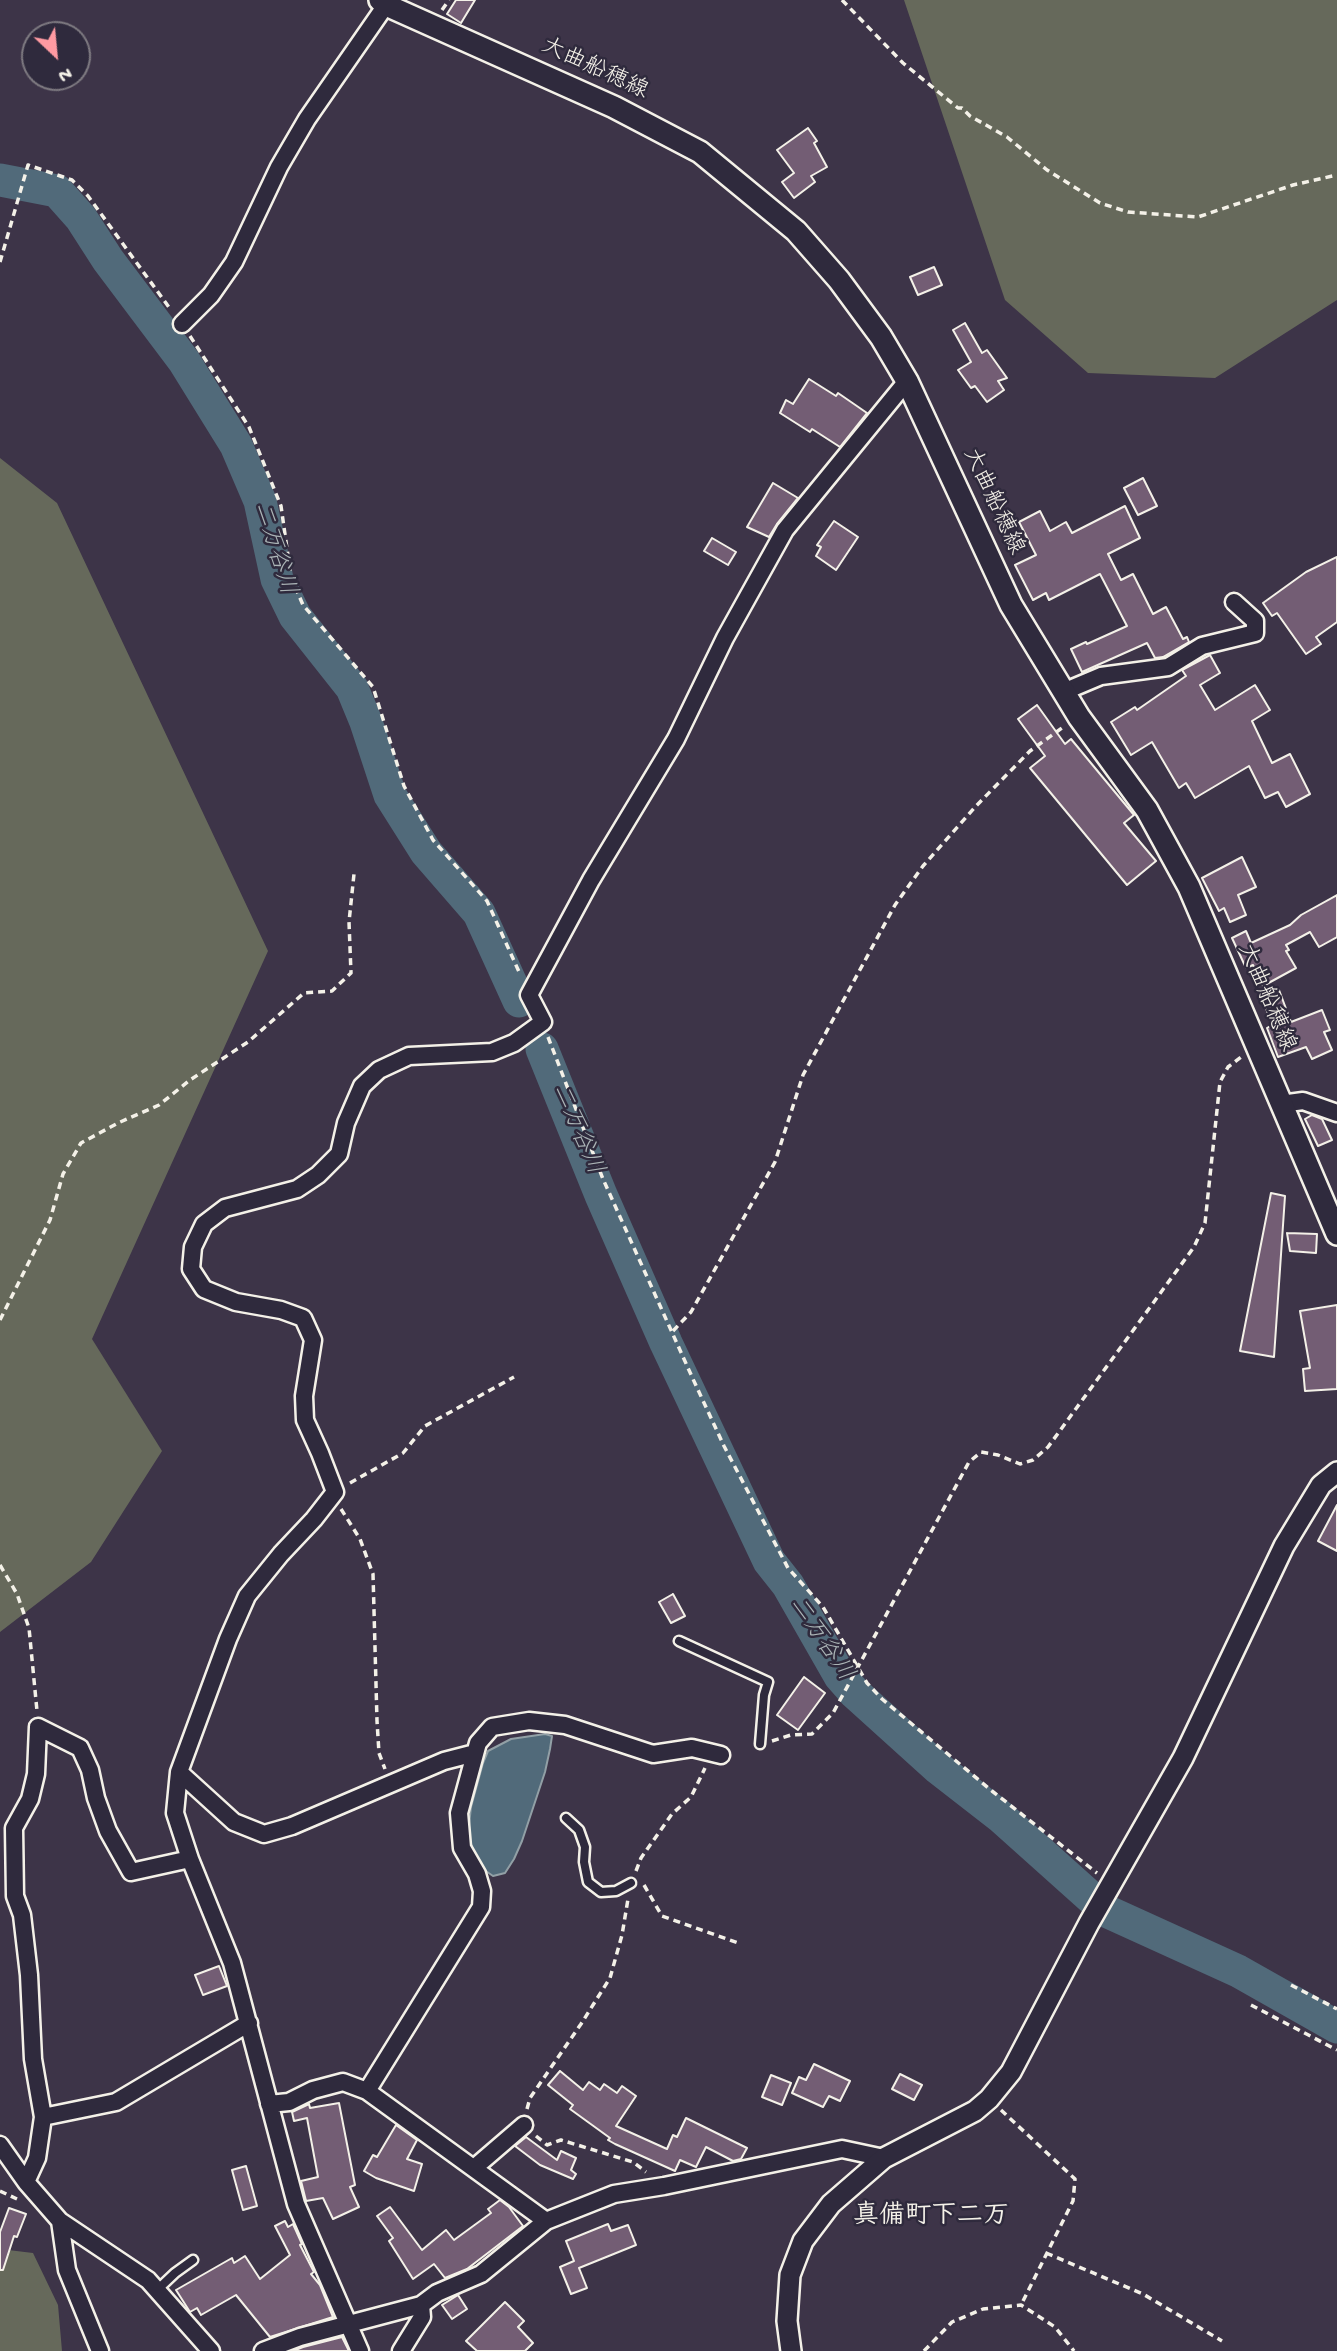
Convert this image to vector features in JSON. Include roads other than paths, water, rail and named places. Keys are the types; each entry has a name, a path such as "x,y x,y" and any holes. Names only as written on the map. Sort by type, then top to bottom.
{"main road":[{"name":"大曲船穂線","path":"383,2 614,107 700,152 796,231 839,279 881,337 907,381 1011,605 1079,717 1147,810 1189,887 1337,1234"}],"street":[{"path":"182,324 211,295 234,262 279,167 383,2"},
{"path":"360,2351 296,2204 232,1963 190,1859 175,1813 179,1772 228,1639 247,1596 335,1492 304,1420 304,1395 313,1340 303,1318 281,1310 236,1302 204,1289 191,1269 193,1247 204,1224 225,1208 297,1189 318,1175 339,1154 346,1123 362,1086 379,1070 409,1056 492,1052 514,1043 543,1022 529,995 591,880 676,739 725,638 785,530 907,381"},
{"path":"1063,692 1101,676 1168,667 1202,646 1255,633 1255,621 1234,603"},
{"path":"1281,1104 1303,1101 1337,1113"},
{"path":"791,2351 787,2320 790,2275 803,2241 831,2204 884,2158 975,2111 989,2099 1011,2072 1089,1923 1183,1758 1284,1546 1321,1485 1337,1472"},
{"path":"367,2091 481,1907 482,1891 477,1874 462,1848 460,1813 478,1743 492,1727 528,1721 565,1725 653,1754 692,1748 721,1755"},
{"path":"26,2182 37,2158 43,2117 33,2059 29,1975 22,1915 15,1896 13,1864 14,1828 30,1799 36,1774 38,1727 80,1748 90,1770 96,1798 108,1831 131,1872 190,1859"},
{"path":"179,1772 234,1822 264,1835 292,1826 444,1761 475,1753"},
{"path":"43,2117 116,2102 249,2023"},
{"path":"269,2104 289,2102 313,2090 342,2082 367,2091 545,2221"},
{"path":"474,2168 524,2125"},
{"path":"0,2145 26,2182 60,2221 148,2280 211,2351"},
{"path":"263,2351 300,2337 421,2305 437,2293 481,2274 545,2221 614,2194 842,2149 884,2158"},
{"path":"60,2221 67,2270 100,2351"},
{"path":"401,2351 422,2317 421,2305"}],"lane":[{"path":"679,1641 768,1682 764,1695 760,1744"},
{"path":"566,1818 579,1830 585,1847 584,1862 588,1881 601,1892 616,1891 631,1883"},
{"path":"156,2291 194,2260"}],"water":[{"path":"545,1734 552,1736 550,1749 522,1841 505,1873 493,1876 483,1869 468,1834 471,1807 483,1763 488,1751 511,1739"}],"waterway":[{"name":"二万谷川","path":"0,180 57,191 81,218 108,260 184,361 236,445 260,501 277,579 295,616 352,688 390,795 426,852 479,913 519,1001"},
{"name":"二万谷川","path":"542,1049 601,1195 666,1343 769,1561 788,1585 840,1676 855,1693 938,1768 1001,1817 1106,1911 1238,1971 1337,2027"}],"district":[{"name":"真備町下二万","path":"931,2218"}]}
